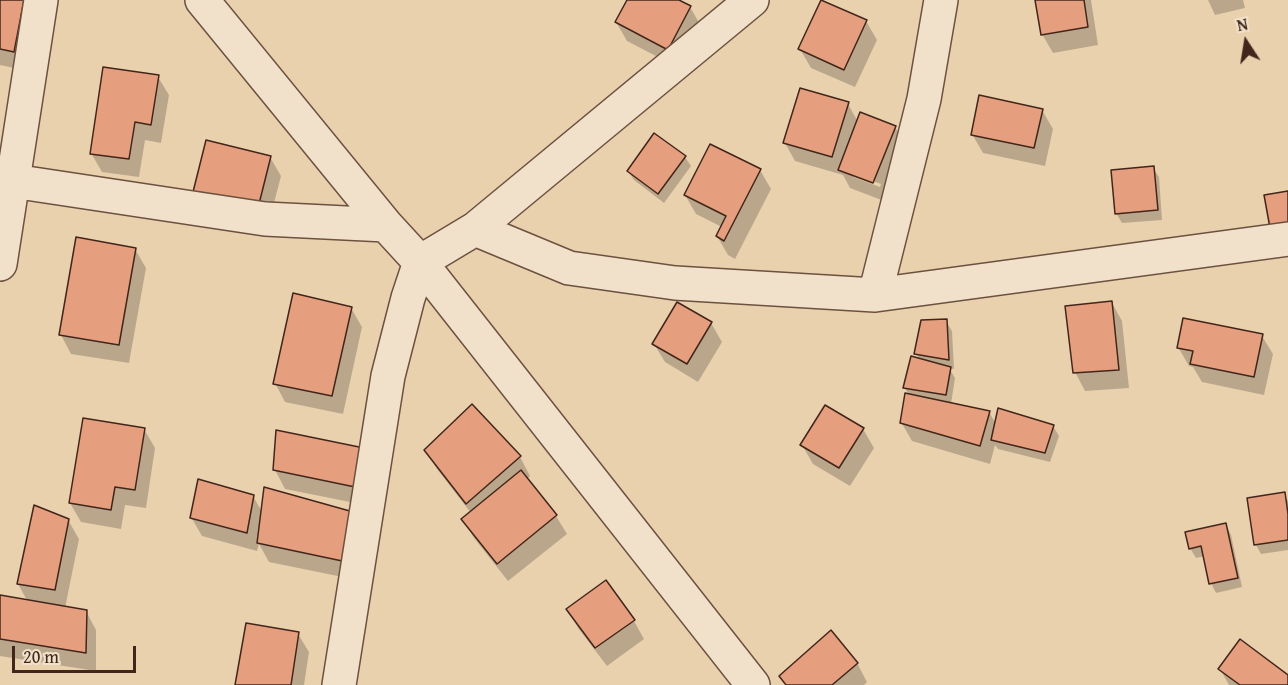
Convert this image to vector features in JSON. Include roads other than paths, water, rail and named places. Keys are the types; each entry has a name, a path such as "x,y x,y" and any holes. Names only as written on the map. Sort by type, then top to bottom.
{"street":[{"path":"0,264 6,180 41,0"},
{"path":"202,0 386,225 420,262 753,685"},
{"path":"339,685 388,376 408,297 420,262 475,229 752,0"},
{"path":"875,295 924,99 941,0"},
{"path":"6,180 265,219 386,225"},
{"path":"475,229 569,268 675,283 875,295 1288,239"}]}
